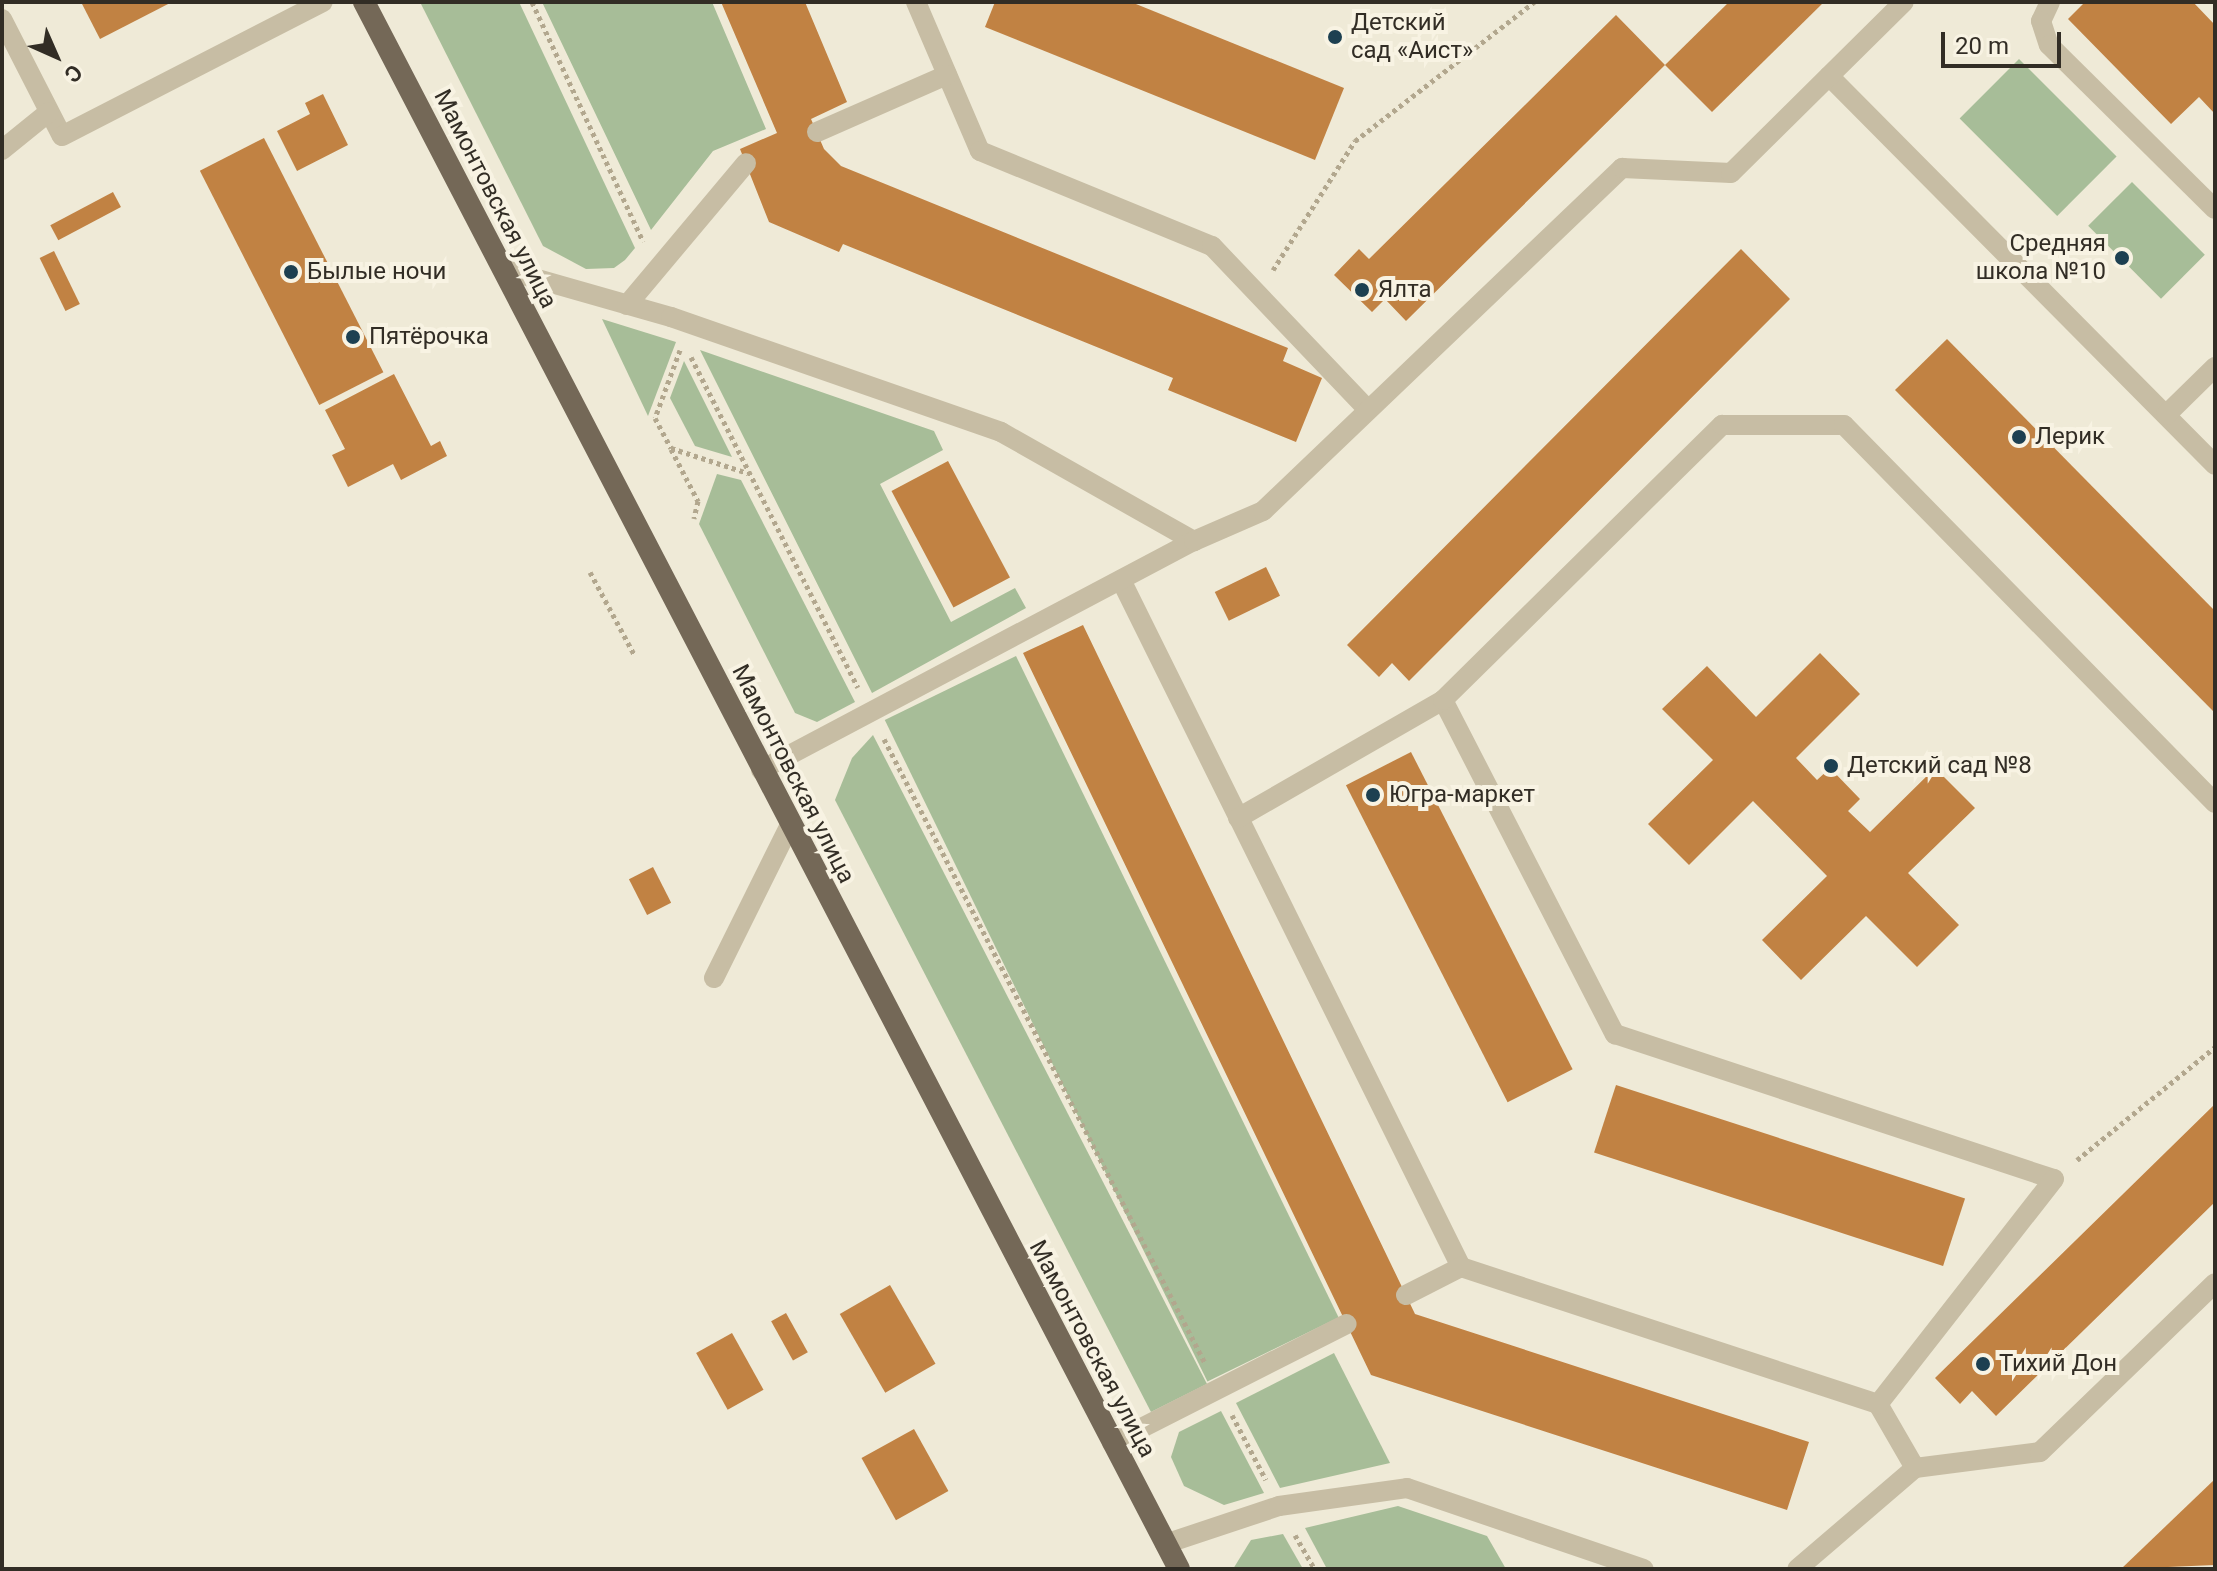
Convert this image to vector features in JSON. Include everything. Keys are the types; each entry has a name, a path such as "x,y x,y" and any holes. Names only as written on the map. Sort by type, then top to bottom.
{"main road":[{"name":"Мамонтовская улица","path":"364,2 1179,1569"}],"lane":[{"path":"2,19 62,136 323,2"},
{"path":"916,2 980,151 1212,246 1368,410"},
{"path":"761,770 1194,541 1263,511 1622,168 1731,173 1904,2"},
{"path":"2050,2 2041,21 2049,45 2215,209"},
{"path":"817,132 947,75"},
{"path":"1829,76 2215,465"},
{"path":"2,150 49,112"},
{"path":"627,305 746,163"},
{"path":"502,269 627,305 1001,432 1194,541"},
{"path":"2166,415 2215,367"},
{"path":"1238,818 1443,700 1722,425 1844,425 2215,803"},
{"path":"1121,580 1461,1267"},
{"path":"1443,700 1615,1034 2054,1179 1878,1404"},
{"path":"714,978 790,825"},
{"path":"1406,1295 1461,1267 1878,1404 1915,1468"},
{"path":"1797,1569 1915,1468 2040,1452 2215,1283"},
{"path":"1112,1443 1347,1324"},
{"path":"1165,1544 1279,1506 1407,1488 1643,1569"}],"path":[{"path":"532,2 628,202 654,272"},
{"path":"1258,294 1355,141 1534,2"},
{"path":"694,519 698,501 655,418 683,342 1218,1388 1315,1569"},
{"path":"671,448 748,473"},
{"path":"590,572 634,654"},
{"path":"2054,1179 2215,1047"}],"green space":[{"path":"420,2 519,2 635,248 625,260 614,268 586,269 543,246"},
{"path":"542,2 712,2 766,129 713,151 651,230"},
{"path":"2019,59 2117,157 2057,216 1960,118"},
{"path":"2132,182 2205,255 2161,299 2088,226"},
{"path":"602,319 676,342 648,416"},
{"path":"700,350 934,431 943,450 880,484 951,622 1015,588 1026,608 872,693"},
{"path":"684,361 732,457 695,446 670,398"},
{"path":"717,474 741,480 855,702 817,722 795,713 699,524"},
{"path":"1016,656 1339,1318 1207,1382 885,720"},
{"path":"873,735 1207,1384 1151,1412 835,800 852,758"},
{"path":"1334,1353 1390,1463 1280,1488 1236,1403"},
{"path":"1221,1411 1264,1493 1224,1505 1184,1486 1171,1457 1179,1432"},
{"path":"1398,1506 1487,1536 1506,1569 1327,1569 1305,1528"},
{"path":"1283,1534 1303,1569 1233,1569 1251,1540"}],"building":[{"path":"81,2 172,2 100,39"},
{"path":"721,2 805,2 847,102 811,119 824,149 841,166 1288,348 1283,361 1322,378 1296,442 1168,390 1173,378 843,244 839,252 769,222 740,149 777,133"},
{"path":"995,2 1131,2 1344,88 1315,160 985,27"},
{"path":"1729,2 1824,2 1712,112 1665,65"},
{"path":"2085,2 2193,2 2215,25 2215,114 2199,97 2171,124 2068,19"},
{"path":"1616,15 1665,65 1406,321 1385,299 1372,312 1334,275 1359,249 1369,259"},
{"path":"323,94 348,145 297,171 277,131 310,114 305,103"},
{"name":"Былые ночи","path":"264,138 383,372 319,405 200,171"},
{"path":"113,192 121,207 58,240 50,225"},
{"path":"1741,249 1790,299 1409,681 1392,663 1379,677 1347,645"},
{"path":"54,251 80,304 65,311 40,258"},
{"path":"1947,339 2215,611 2215,713 1895,390"},
{"path":"394,374 431,446 440,441 447,456 401,480 393,464 348,487 332,455 345,449 325,410"},
{"path":"948,461 1010,578 953,608 891,491"},
{"path":"1266,567 1280,596 1229,621 1215,592"},
{"path":"1083,625 1415,1314 1809,1442 1787,1510 1371,1375 1023,653"},
{"path":"1820,653 1860,694 1796,758 1817,780 1830,768 1860,799 1848,811 1870,832 1935,768 1975,808 1908,873 1959,925 1917,967 1866,916 1801,980 1762,940 1827,876 1753,801 1689,865 1648,824 1713,760 1662,709 1707,666 1756,717"},
{"path":"1411,752 1573,1069 1508,1102 1346,785"},
{"path":"653,867 671,903 647,915 629,879"},
{"path":"1616,1085 1965,1198 1943,1266 1594,1153"},
{"path":"2215,1104 2215,1202 1996,1416 1972,1391 1960,1404 1935,1378"},
{"path":"890,1285 936,1364 885,1393 840,1314"},
{"path":"786,1313 808,1352 793,1361 771,1321"},
{"path":"732,1333 764,1390 728,1410 696,1353"},
{"path":"914,1429 948,1491 896,1520 862,1458"},
{"path":"2215,1479 2215,1565 2121,1569"}],"place":[{"name":"Детский сад «Аист»","path":"1335,37"},
{"name":"Средняя школа №10","path":"2122,258"},
{"name":"Былые ночи","path":"291,272"},
{"name":"Ялта","path":"1362,290"},
{"name":"Пятёрочка","path":"353,337"},
{"name":"Лерик","path":"2019,437"},
{"name":"Детский сад №8","path":"1831,766"},
{"name":"Югра-маркет","path":"1373,795"},
{"name":"Тихий Дон","path":"1983,1364"}]}
